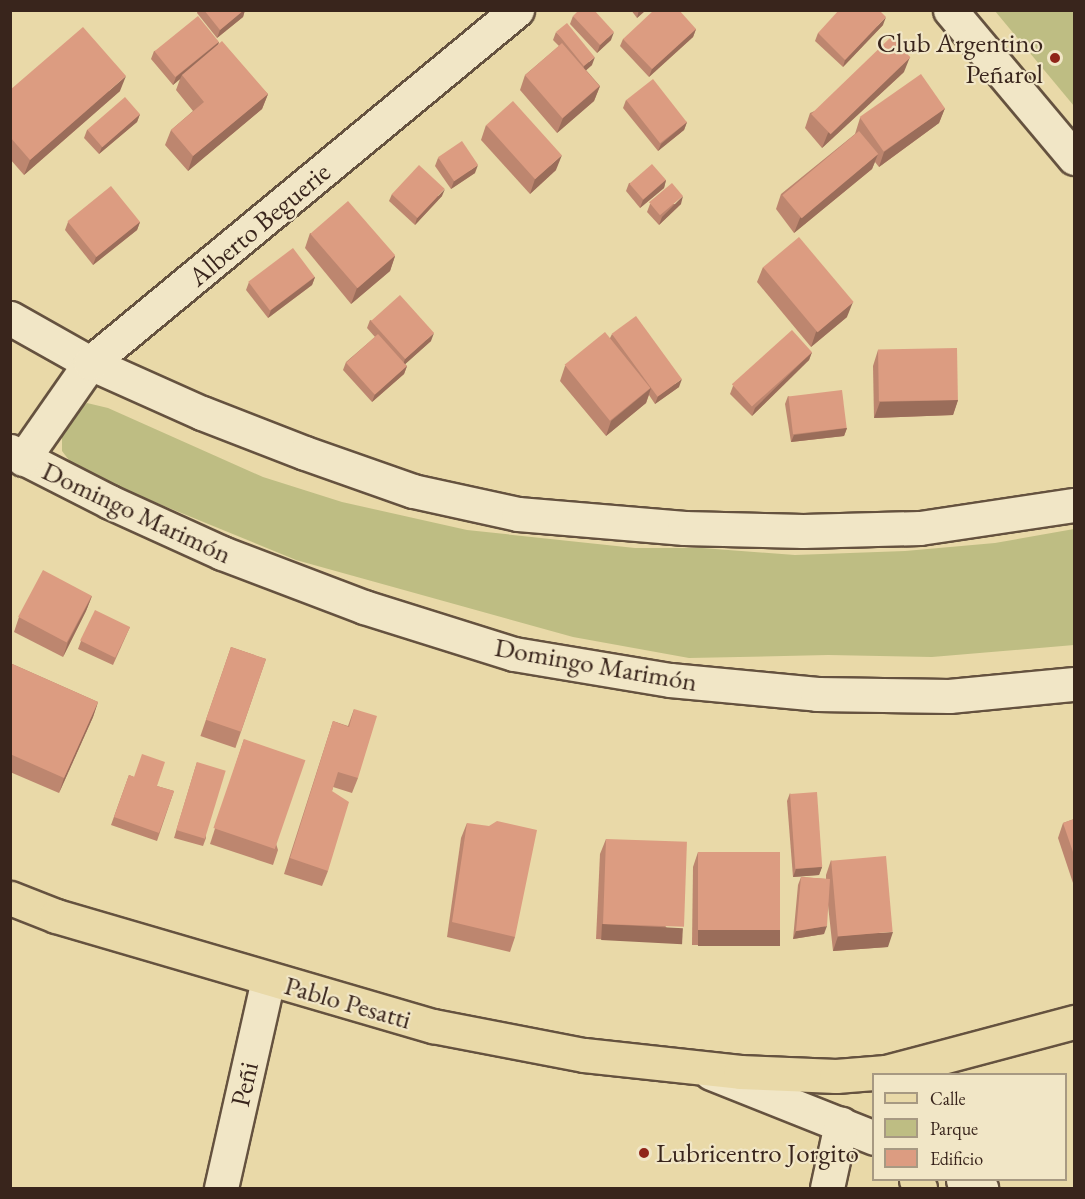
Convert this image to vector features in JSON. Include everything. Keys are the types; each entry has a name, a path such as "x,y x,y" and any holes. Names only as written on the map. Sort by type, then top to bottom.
{"main road":[{"name":"Pablo Pesatti","path":"10,898 56,916 268,980 433,1026 584,1055 740,1072 836,1076 872,1073"},
{"name":"Pablo Pesatti","path":"874,1073 943,1065 1074,1023"}],"street":[{"name":"Alberto Beguerie","path":"17,455 90,363 518,10"},
{"path":"950,10 1074,158"},
{"path":"10,318 90,363 202,413 316,457 413,491 518,514 684,528 814,530 920,528 1074,505"},
{"name":"Domingo Marimón","path":"17,455 222,553 364,607 514,654 670,680 817,694 949,696 1074,684"},
{"name":"Peñi","path":"221,1188 268,980"},
{"name":"Pablo Pesatti","path":"694,1067 872,1138"},
{"path":"827,1188 841,1124"},
{"path":"967,1181 981,1188"}],"green space":[{"name":"Club Argentino Peñarol","path":"995,11 1074,11 1074,106"},
{"path":"87,403 108,408 263,477 342,502 467,530 635,548 702,548 795,555 905,551 995,543 1074,529 1074,645 932,657 828,655 689,658 573,637 296,560 135,494 72,464 62,451 62,434 72,417"}],"building":[{"path":"204,10 244,10 220,30"},
{"path":"579,10 594,10 614,32 600,45 573,16"},
{"path":"654,10 679,10 696,29 652,69 623,39"},
{"path":"839,10 879,10 886,17 845,60 818,33"},
{"path":"198,16 219,42 175,77 154,51"},
{"path":"567,23 595,57 584,66 556,32"},
{"path":"83,27 126,76 30,160 10,137 10,90"},
{"path":"891,37 910,57 831,134 811,114"},
{"path":"222,41 268,94 193,156 171,130 204,102 182,75"},
{"path":"562,43 599,86 562,118 525,75"},
{"path":"921,74 945,108 884,151 860,117"},
{"path":"653,79 687,122 660,143 626,100"},
{"path":"125,97 140,114 102,147 87,130"},
{"path":"513,101 562,155 535,179 486,125"},
{"path":"859,131 878,154 802,218 782,195"},
{"path":"462,141 478,165 454,181 438,157"},
{"path":"652,164 666,180 643,200 629,184"},
{"path":"419,165 445,189 417,218 392,194"},
{"path":"672,183 683,196 660,215 649,202"},
{"path":"111,186 140,222 96,257 67,221"},
{"path":"348,201 395,255 358,288 310,234"},
{"path":"799,237 854,302 818,332 763,267"},
{"path":"293,248 315,277 270,310 248,282"},
{"path":"400,295 434,333 405,359 371,321"},
{"path":"636,316 682,379 658,397 612,334"},
{"path":"792,330 812,352 752,406 732,384"},
{"path":"605,332 650,388 610,421 565,365"},
{"path":"378,334 407,366 375,395 346,363"},
{"path":"957,348 958,400 879,401 878,349"},
{"path":"842,390 847,428 793,434 788,397"},
{"path":"43,570 92,596 67,643 18,617"},
{"path":"95,610 130,627 115,658 80,641"},
{"path":"231,647 266,659 241,732 206,720"},
{"path":"10,663 98,702 64,778 10,754"},
{"path":"354,709 377,716 358,778 338,772 332,791 349,802 328,871 290,858 333,721 349,727"},
{"path":"244,739 305,760 275,849 213,828"},
{"path":"142,754 165,762 157,786 174,791 159,833 114,817 129,775 134,777"},
{"path":"197,762 226,771 205,839 176,830"},
{"path":"817,792 822,867 795,869 790,794"},
{"path":"1074,819 1074,855 1063,823"},
{"path":"497,821 537,830 515,937 452,922 467,823 489,826"},
{"path":"606,839 687,842 684,927 603,924"},
{"path":"698,852 780,852 780,930 698,930"},
{"path":"886,856 893,932 838,937 831,861"},
{"path":"801,877 830,879 827,926 796,931"}],"place":[{"name":"Club Argentino Peñarol","path":"1055,58"},
{"name":"Lubricentro Jorgito","path":"644,1153"}]}
